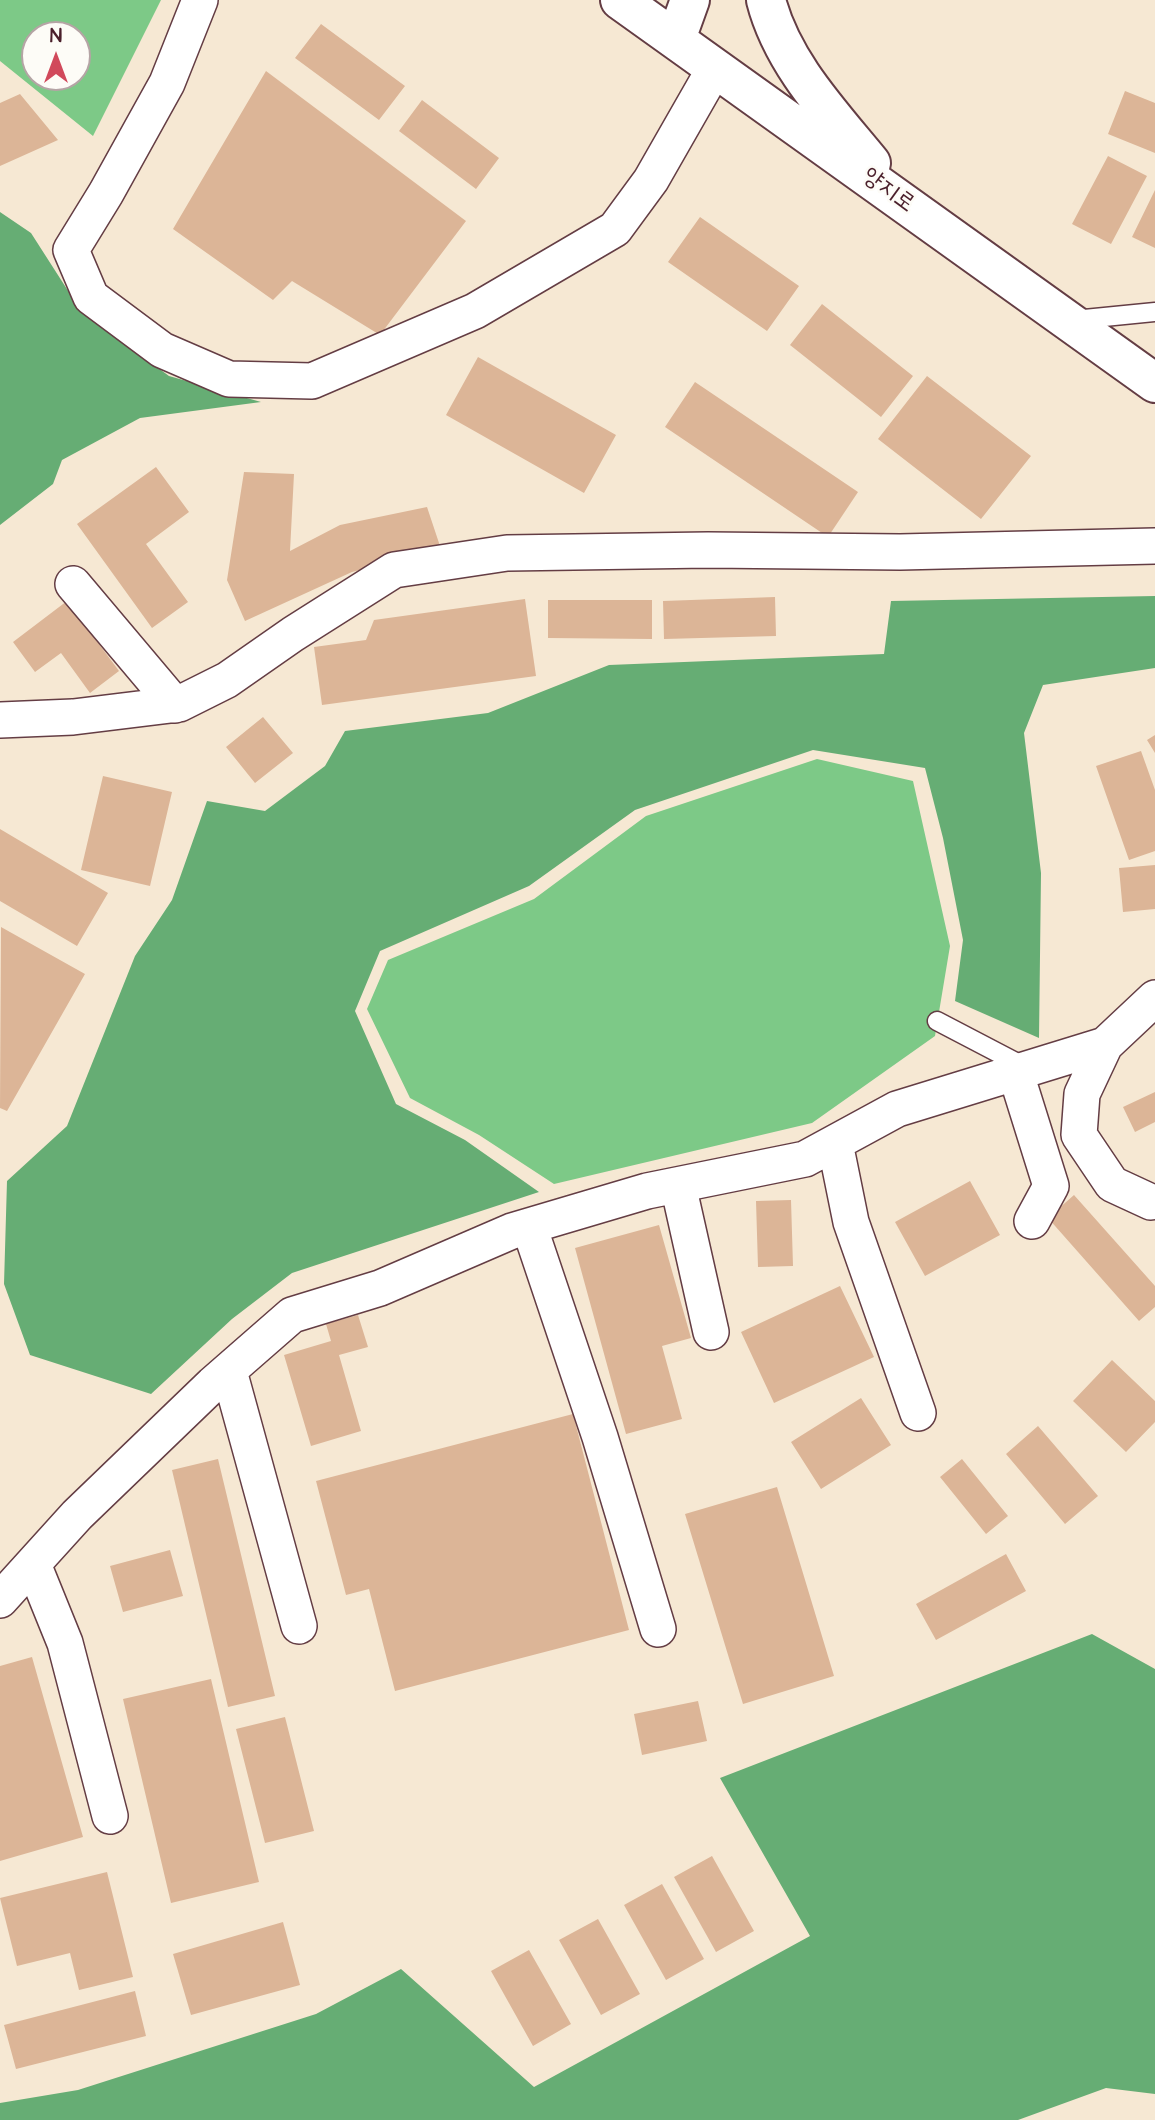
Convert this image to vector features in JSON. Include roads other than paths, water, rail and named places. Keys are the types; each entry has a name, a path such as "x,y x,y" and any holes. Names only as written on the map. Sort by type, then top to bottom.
{"street":[{"path":"200,0 167,83 71,250 91,297 162,350 229,379 313,382 475,312 615,229 652,180 715,68"},
{"name":"양지로","path":"620,0 1155,383"},
{"path":"676,38 690,0"},
{"path":"766,0 789,55 821,102 901,200"},
{"path":"0,720 74,717 175,705 227,680 292,634 394,570 507,553 708,550 900,552 1155,546"},
{"path":"74,584 175,705"},
{"path":"1151,1202 1112,1184 1079,1135 1082,1094 1105,1045 1155,999"},
{"path":"0,1600 77,1515 292,1315 380,1287 512,1231 647,1191 805,1159 897,1109 1105,1045"},
{"path":"1023,1072 1051,1186 1032,1221"},
{"path":"835,1143 851,1223 918,1413"},
{"path":"678,1185 711,1332"},
{"path":"529,1226 600,1437 657,1629"},
{"path":"229,1371 299,1626"},
{"path":"33,1564 65,1643 110,1816"}],"lane":[{"path":"1067,321 1155,312"},
{"path":"937,1021 1023,1072"}]}
